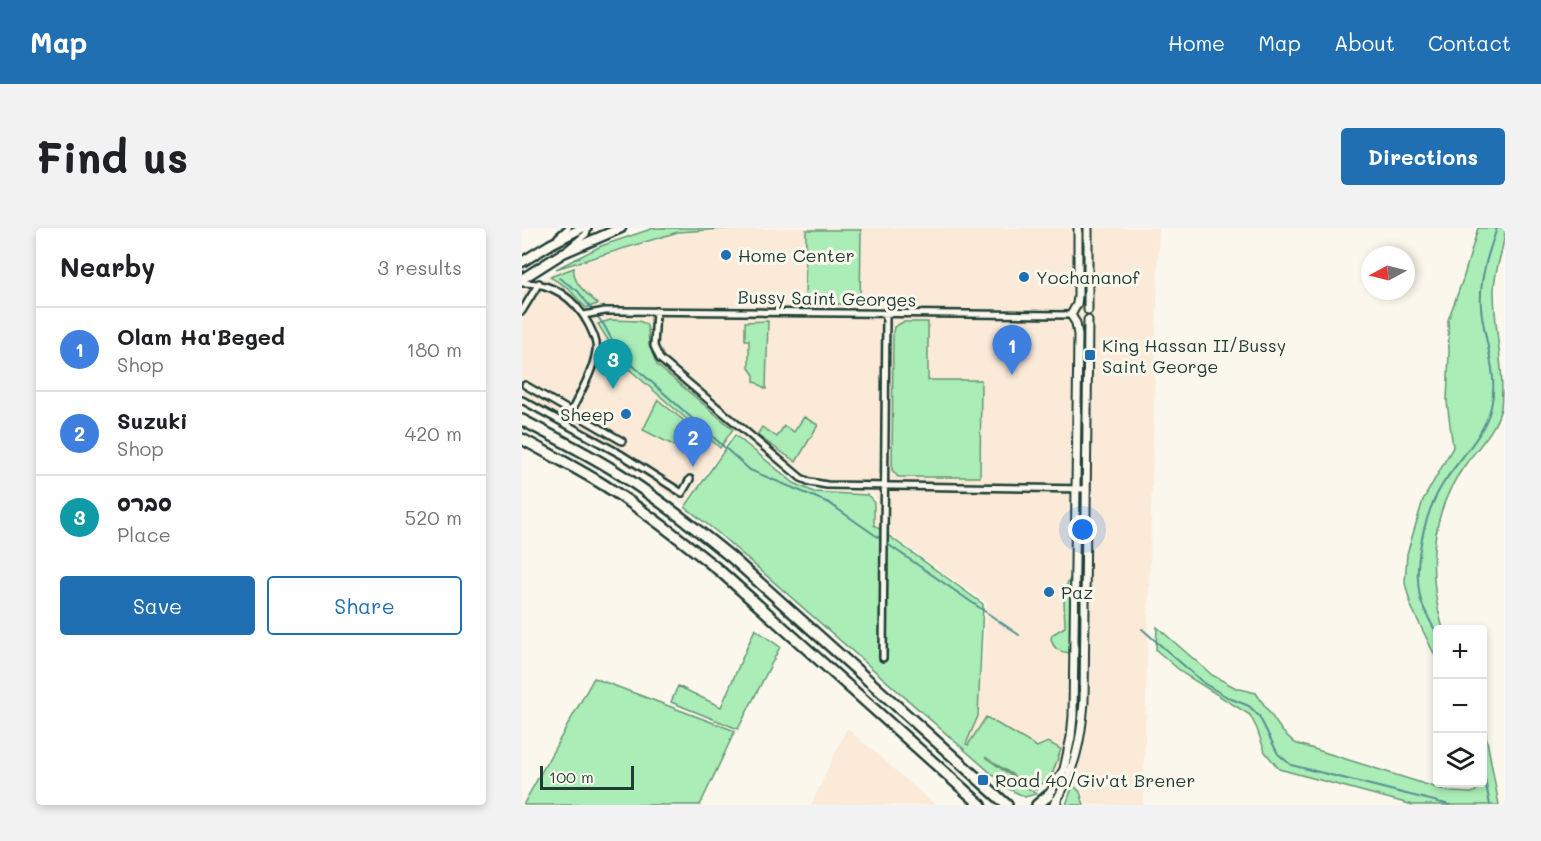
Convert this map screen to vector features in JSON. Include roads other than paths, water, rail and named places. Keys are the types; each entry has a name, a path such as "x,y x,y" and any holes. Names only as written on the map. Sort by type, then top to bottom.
{"highway":[{"path":"522,420 611,469 693,526 731,557 1004,802 1016,805"},
{"path":"522,440 602,484 689,545 981,805"},
{"path":"1037,805 1053,802"}],"main road":[{"path":"522,262 582,228"},
{"path":"522,281 563,253 621,228"}],"street":[{"path":"551,244 568,228"},
{"path":"563,253 586,234 588,228"},
{"path":"1053,802 1064,768 1073,722 1078,340 1076,323 1071,315 1076,307 1078,296 1078,228"},
{"path":"1043,805 1053,802 1070,777 1081,740 1084,712 1088,228"},
{"path":"522,281 539,283 567,297 586,315 596,351 590,372 571,412"},
{"path":"522,311 539,283"},
{"path":"1076,307 1082,306 1088,310"},
{"name":"Bussy Saint Georges","path":"586,315 605,311 1071,315"},
{"path":"656,311 654,346 660,359 801,477 818,484 1085,489"},
{"path":"883,657 886,314"},
{"path":"1076,323 1083,324 1088,320"},
{"path":"525,385 622,441"},
{"path":"522,400 622,455 682,493 690,479"}],"waterway":[{"path":"1433,626 1420,597 1419,556 1425,526 1435,498 1447,477 1482,429 1491,407 1492,370 1481,308 1481,287 1497,228"},
{"path":"559,278 578,291 604,325 619,353 750,470 829,503 882,540"},
{"path":"886,543 1019,635"},
{"path":"1142,629 1205,684 1249,706 1259,716 1278,754 1291,765 1450,805"},
{"path":"1486,787 1490,805"}],"place":[{"name":"Home Center","path":"726,255"},
{"name":"Yochananof","path":"1024,277"},
{"name":"King Hassan II/Bussy Saint George","path":"1090,355"},
{"name":"Olam Ha'Beged","path":"1012,375"},
{"name":"סברס","path":"613,389"},
{"name":"Sheep","path":"626,414"},
{"name":"Suzuki","path":"693,467"},
{"name":"Paz","path":"1049,592"},
{"name":"Road 40/Giv'at Brener","path":"983,780"}]}
